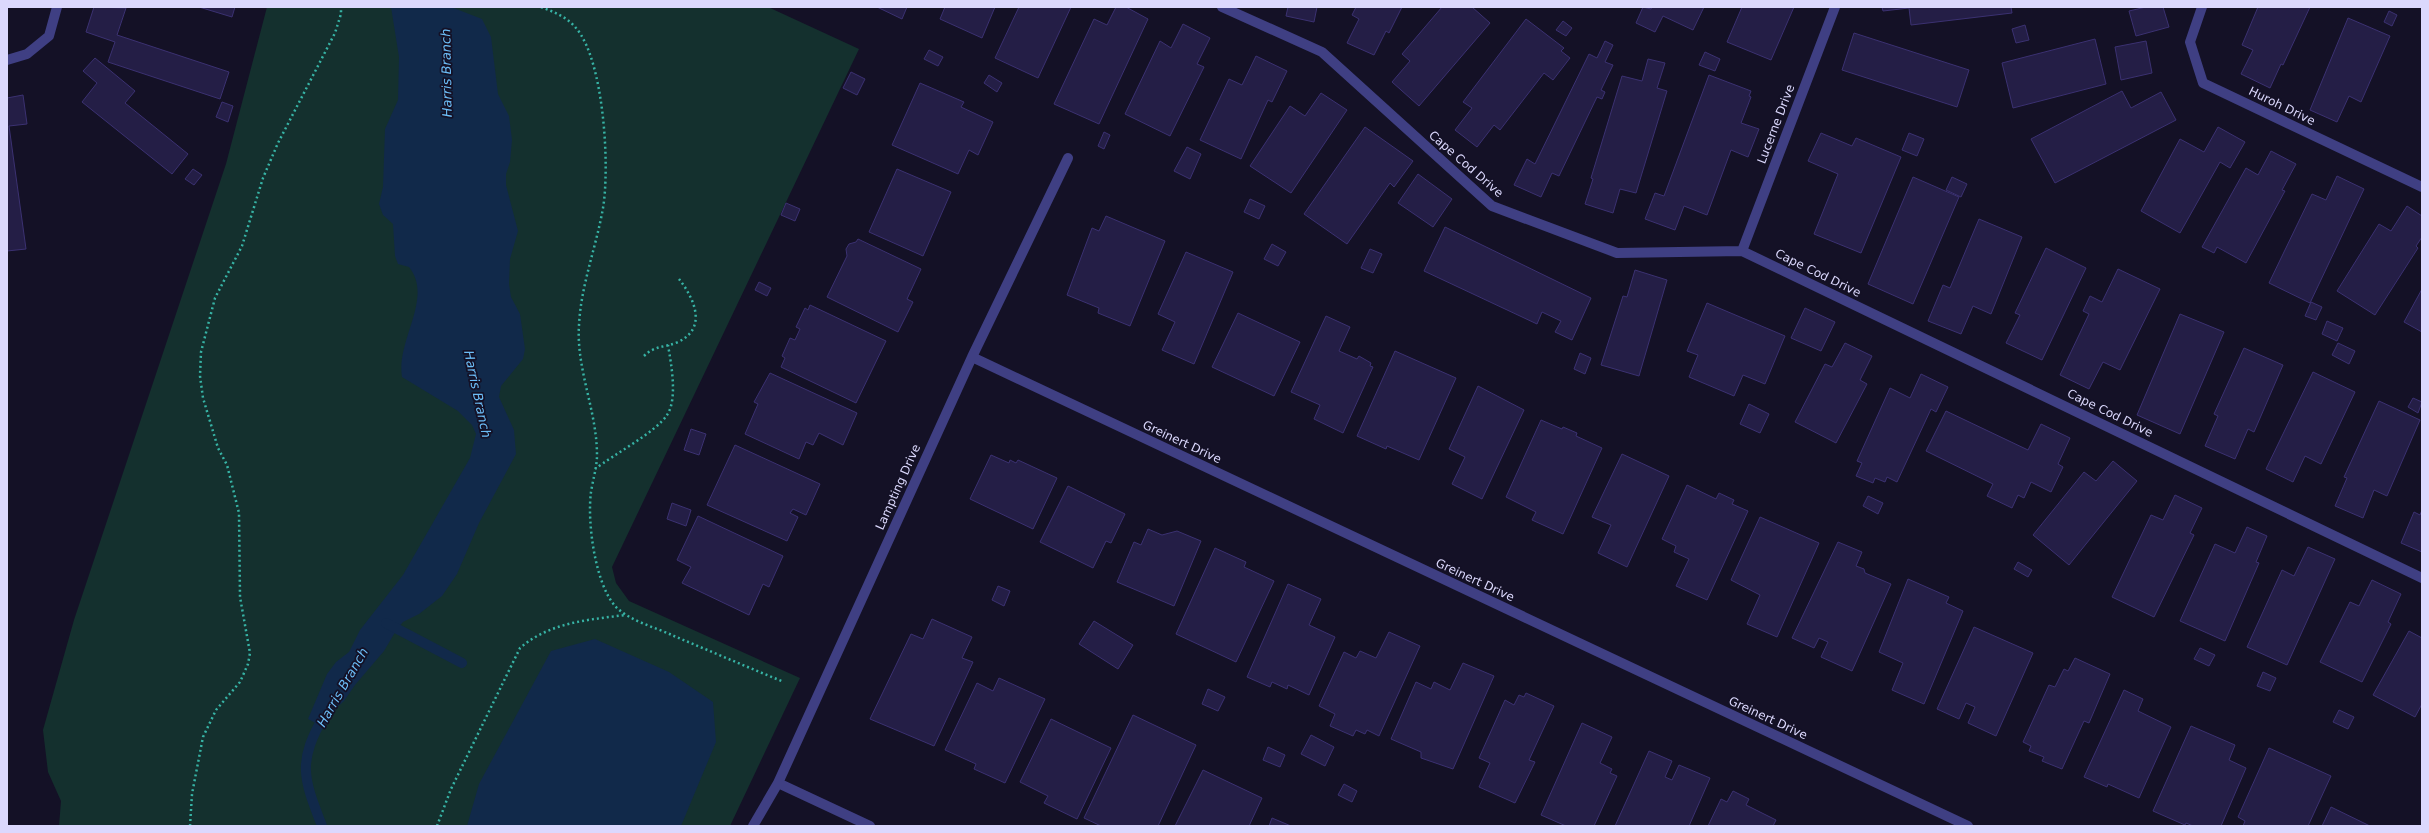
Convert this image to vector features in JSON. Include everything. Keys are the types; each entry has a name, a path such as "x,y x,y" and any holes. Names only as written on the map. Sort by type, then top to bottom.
{"street":[{"path":"7,60 28,54 49,36 57,7"},
{"name":"Cape Cod Drive","path":"1222,7 1322,52 1492,206 1617,253 1742,251 2422,578"},
{"name":"Lucerne Drive","path":"1742,251 1835,7"},
{"name":"Huroh Drive","path":"2202,7 2190,42 2203,82 2422,187"},
{"name":"Lampting Drive","path":"753,826 778,783 972,357 1068,158"},
{"name":"Greinert Drive","path":"972,357 1968,826"},
{"path":"778,783 870,826"}],"path":[{"path":"190,826 192,794 203,737 216,710 240,682 248,664 250,653 240,597 239,513 227,465 218,448 203,398 200,376 201,352 215,298 242,246 264,178 278,143 335,33 341,14 341,7"},
{"path":"541,7 566,18 585,40 593,63 603,127 606,181 603,207 581,299 578,328 585,385 594,418 597,456 590,494 591,521 598,574 605,591 625,615 784,682"},
{"path":"644,356 652,348 679,342 692,332 696,322 696,308 691,294 680,279"},
{"path":"595,469 658,426 668,414 672,393 672,368 668,345"},
{"path":"437,826 451,789 520,648 541,633 558,626 625,615"}],"green space":[{"path":"267,7 768,7 859,49 612,567 616,583 629,601 800,678 730,826 59,826 61,801 48,772 43,730 74,620 226,164"}],"water":[{"path":"391,7 451,7 482,19 491,37 498,94 509,116 512,140 510,162 506,174 506,185 518,231 510,259 509,284 511,297 520,314 525,349 523,359 501,386 499,397 514,430 516,454 479,523 457,574 442,596 419,614 403,622 384,651 355,685 344,701 332,712 325,728 308,719 327,674 336,662 349,652 360,630 403,575 470,458 476,434 472,425 458,411 402,377 404,349 413,320 418,292 416,279 409,267 398,264 395,256 393,224 383,215 379,204 383,187 385,129 398,100 399,57"},
{"path":"595,639 669,672 713,702 716,742 681,826 467,826 479,784 551,651"}],"building":[{"path":"94,7 126,8 117,35 229,72 220,99 108,62 115,42 86,32"},
{"path":"199,7 235,7 232,17"},
{"path":"877,7 907,7 902,19"},
{"path":"945,7 995,7 982,38 940,19"},
{"path":"1019,7 1071,7 1038,78 995,58"},
{"path":"1116,7 1126,7 1148,19 1099,124 1054,104 1094,19 1107,25"},
{"path":"1288,7 1317,7 1314,22 1286,16"},
{"path":"1356,7 1402,7 1389,33 1386,31 1374,55 1347,43 1359,19 1352,15"},
{"path":"1442,7 1472,7 1490,23 1419,106 1392,82 1410,61 1402,54"},
{"path":"1643,7 1651,9 1652,7 1704,7 1693,30 1663,16 1655,32 1636,23"},
{"path":"1742,7 1794,7 1771,60 1727,42"},
{"path":"1882,7 2011,7 2012,13 1911,25 1909,8 1883,11"},
{"path":"2146,7 2163,7 2169,27 2136,36 2129,11"},
{"path":"2258,7 2310,7 2283,65 2281,64 2270,88 2241,74 2253,50 2242,45"},
{"path":"2389,11 2397,15 2392,26 2384,22"},
{"path":"2348,18 2390,36 2361,102 2349,96 2337,122 2310,110"},
{"path":"1526,19 1564,48 1561,51 1570,58 1553,80 1544,73 1500,130 1494,125 1477,147 1455,130 1472,108 1463,102"},
{"path":"1563,21 1572,28 1566,36 1556,30"},
{"path":"1183,24 1210,38 1197,64 1204,67 1170,136 1125,114 1160,41 1171,48"},
{"path":"2025,25 2029,40 2016,43 2012,29"},
{"path":"1854,33 1969,70 1957,107 1842,70"},
{"path":"2095,39 2106,84 2013,108 2002,63"},
{"path":"1605,41 1613,45 1605,62 1613,65 1601,90 1605,92 1602,99 1597,97 1559,176 1552,173 1541,197 1514,185 1527,159 1535,164 1589,54 1597,58"},
{"path":"2146,41 2152,73 2121,80 2115,47"},
{"path":"929,50 943,57 938,66 924,59"},
{"path":"1705,52 1720,59 1715,71 1699,65"},
{"path":"1256,56 1287,71 1272,102 1268,100 1241,159 1200,140 1229,79 1242,85"},
{"path":"95,58 135,91 125,103 188,154 172,174 82,102 97,83 83,71"},
{"path":"1648,59 1665,63 1657,88 1667,91 1636,193 1620,189 1613,213 1585,204 1593,179 1591,178 1622,76 1642,81"},
{"path":"851,72 865,79 857,95 843,88"},
{"path":"989,75 1002,83 997,92 984,83"},
{"path":"1709,75 1751,91 1749,96 1751,97 1741,123 1759,129 1748,157 1731,150 1707,215 1684,206 1675,230 1645,219 1655,193 1664,196"},
{"path":"920,83 964,102 961,107 993,122 978,155 969,150 958,174 892,145"},
{"path":"2122,91 2131,108 2161,92 2176,120 2055,183 2031,139"},
{"path":"1321,93 1347,110 1291,193 1250,166 1290,106 1305,116"},
{"path":"23,95 27,124 9,126 26,249 7,251 7,98"},
{"path":"222,102 233,106 228,122 216,117"},
{"path":"1365,127 1413,161 1394,187 1390,183 1347,244 1304,214"},
{"path":"2218,127 2245,142 2230,168 2220,162 2180,233 2141,211 2180,139 2204,152"},
{"path":"1104,132 1110,135 1104,149 1098,146"},
{"path":"1821,133 1852,146 1856,138 1901,157 1861,253 1814,234 1838,174 1808,161"},
{"path":"1909,133 1924,139 1917,156 1902,150"},
{"path":"1187,147 1201,154 1190,179 1174,171"},
{"path":"2271,151 2296,164 2282,190 2285,191 2246,263 2217,247 2214,253 2202,247 2246,168 2258,175"},
{"path":"193,169 202,175 194,185 185,179"},
{"path":"897,169 951,192 923,256 869,232"},
{"path":"1418,174 1452,199 1433,227 1398,203"},
{"path":"2337,176 2364,189 2310,303 2269,283 2312,194 2326,200"},
{"path":"1913,177 1959,197 1913,304 1868,284"},
{"path":"1952,177 1967,184 1961,197 1946,190"},
{"path":"1250,199 1265,206 1259,219 1244,212"},
{"path":"786,203 800,209 795,221 781,215"},
{"path":"2407,206 2422,216 2422,237 2416,246 2418,248 2375,315 2337,291 2379,224 2391,231"},
{"path":"1106,216 1165,241 1130,326 1098,313 1099,308 1067,295 1092,228 1099,231"},
{"path":"1979,219 2022,237 1991,314 1973,306 1961,334 1928,321 1943,285 1950,288"},
{"path":"1445,227 1591,298 1572,340 1555,332 1561,321 1542,312 1537,324 1424,271"},
{"path":"858,239 921,269 907,299 913,302 898,332 827,297 847,256 846,249 849,244 856,242"},
{"path":"1272,244 1286,252 1278,266 1264,259"},
{"path":"2046,248 2086,268 2042,360 2006,343 2020,315 2015,313"},
{"path":"1370,249 1382,254 1373,273 1361,268"},
{"path":"1186,252 1233,272 1194,364 1162,350 1175,322 1158,314"},
{"path":"2118,269 2160,289 2120,370 2103,362 2089,389 2060,375 2089,314 2083,311 2090,296 2102,302"},
{"path":"1635,270 1667,280 1639,376 1601,365 1623,296 1627,297"},
{"path":"759,282 771,288 767,296 755,290"},
{"path":"2422,289 2422,332 2404,322"},
{"path":"2311,302 2322,307 2316,320 2305,316"},
{"path":"1707,303 1785,336 1765,384 1743,375 1734,396 1689,377 1698,355 1687,351"},
{"path":"810,305 886,341 856,403 781,367 785,358 782,356 790,338 795,340 800,329 796,327 805,308 808,310"},
{"path":"1805,308 1835,322 1821,351 1791,338"},
{"path":"1238,313 1300,342 1274,396 1212,367"},
{"path":"2180,314 2224,332 2180,434 2137,415"},
{"path":"1326,316 1350,327 1339,351 1357,359 1359,356 1371,363 1370,366 1373,367 1343,433 1314,419 1320,405 1291,392"},
{"path":"2327,321 2343,328 2337,341 2322,334"},
{"path":"1845,343 1872,356 1860,380 1867,384 1836,443 1795,422 1825,364 1832,367"},
{"path":"2338,343 2355,351 2349,364 2332,355"},
{"path":"2244,348 2283,365 2254,432 2248,429 2235,459 2205,446 2218,416 2214,414"},
{"path":"1395,351 1456,378 1419,460 1387,446 1386,449 1357,436"},
{"path":"1580,353 1591,358 1585,374 1574,369"},
{"path":"2313,372 2355,392 2321,464 2305,456 2293,482 2266,469"},
{"path":"770,373 857,413 843,445 819,433 813,445 806,442 799,459 745,434 758,404 754,402"},
{"path":"1921,374 1948,387 1936,412 1931,409 1897,482 1887,477 1885,482 1875,478 1873,483 1856,476 1862,463 1857,461 1890,388 1910,398"},
{"path":"1478,386 1524,410 1482,499 1452,484 1465,457 1449,449"},
{"path":"2413,398 2422,402 2418,413 2408,407"},
{"path":"2379,401 2420,420 2387,496 2374,490 2363,518 2335,506 2347,478 2344,477"},
{"path":"1749,404 1769,414 1760,433 1740,424"},
{"path":"1946,411 2028,450 2041,424 2070,438 2058,464 2063,467 2051,492 2031,482 2024,498 2018,495 2012,508 1987,496 1993,484 1926,451"},
{"path":"1541,420 1562,429 1563,427 1577,433 1576,436 1602,448 1563,534 1532,520 1536,512 1506,497"},
{"path":"691,429 706,434 699,455 684,450"},
{"path":"735,445 820,484 806,515 793,509 790,513 798,517 787,541 707,505"},
{"path":"1622,454 1669,476 1627,567 1598,553 1611,525 1592,517"},
{"path":"991,455 1009,463 1010,460 1016,463 1018,460 1057,478 1033,529 970,499"},
{"path":"2113,461 2137,481 2069,565 2033,535 2084,472 2096,481"},
{"path":"1687,485 1716,499 1719,493 1734,500 1732,504 1748,511 1707,600 1676,586 1689,559 1674,552 1676,546 1662,539"},
{"path":"1068,486 1125,514 1111,543 1106,541 1093,568 1040,542"},
{"path":"2175,495 2202,508 2190,533 2194,535 2154,617 2112,597 2151,515 2163,520"},
{"path":"1868,496 1883,503 1878,514 1863,506"},
{"path":"672,503 691,510 686,526 667,519"},
{"path":"2422,510 2422,552 2401,543 2414,512 2420,515"},
{"path":"698,516 783,556 769,587 763,584 749,615 682,583 691,567 677,560"},
{"path":"1760,517 1819,543 1777,637 1747,624 1760,595 1731,580"},
{"path":"2247,527 2267,536 2256,562 2259,563 2225,641 2180,621 2215,544 2235,553"},
{"path":"1148,529 1162,535 1177,531 1201,541 1174,606 1117,582 1134,542 1141,545"},
{"path":"1838,542 1862,552 1856,566 1864,569 1865,573 1891,584 1852,671 1821,657 1828,642 1819,638 1814,648 1792,638"},
{"path":"2308,547 2335,559 2287,665 2247,647 2282,570 2294,576"},
{"path":"1215,548 1246,562 1244,567 1274,581 1236,662 1176,634"},
{"path":"2018,562 2032,570 2028,577 2014,569"},
{"path":"1908,579 1949,597 1946,603 1963,611 1924,704 1892,690 1903,663 1879,652"},
{"path":"2372,580 2401,594 2388,622 2391,624 2362,682 2320,662 2350,602 2359,606"},
{"path":"1288,584 1321,599 1309,625 1335,637 1309,695 1288,685 1287,689 1272,682 1270,687 1247,677"},
{"path":"998,586 1010,591 1004,606 992,600"},
{"path":"932,619 972,637 962,658 973,662 934,746 870,719 911,634 923,639"},
{"path":"1094,621 1133,645 1118,669 1079,644"},
{"path":"1974,627 2033,653 1996,736 1968,723 1975,707 1966,703 1959,719 1937,709"},
{"path":"2409,631 2422,638 2422,704 2415,717 2373,695"},
{"path":"1389,632 1420,646 1379,736 1367,730 1365,734 1356,730 1353,736 1330,726 1335,714 1319,706 1344,652 1356,658 1360,651 1376,658"},
{"path":"2200,648 2215,655 2209,666 2194,659"},
{"path":"2075,658 2110,674 2089,723 2084,721 2062,769 2042,761 2044,757 2029,751 2031,746 2023,742 2049,685 2055,687 2064,669 2068,671"},
{"path":"1463,663 1494,676 1453,769 1421,758 1421,752 1391,739 1416,682 1431,689 1434,682 1450,690"},
{"path":"2263,672 2276,678 2270,691 2257,686"},
{"path":"999,678 1045,699 1005,783 974,769 976,764 945,750 977,683 993,691"},
{"path":"1208,689 1225,697 1218,711 1202,704"},
{"path":"2124,690 2143,699 2138,711 2171,727 2139,798 2108,784 2107,787 2084,777"},
{"path":"1526,693 1554,706 1529,760 1535,762 1515,803 1479,787 1490,763 1479,758 1505,700 1514,705 1519,695 1524,697"},
{"path":"2339,710 2354,717 2348,729 2333,722"},
{"path":"1133,715 1196,745 1158,826 1101,826 1084,818"},
{"path":"1051,719 1111,748 1077,819 1044,803 1048,796 1020,782"},
{"path":"1582,723 1612,737 1600,763 1612,769 1610,773 1617,776 1594,826 1566,826 1541,815"},
{"path":"2191,726 2235,745 2229,760 2246,768 2221,826 2193,826 2186,823 2185,825 2153,811"},
{"path":"1311,735 1334,747 1325,766 1301,754"},
{"path":"1268,747 1285,755 1280,767 1263,760"},
{"path":"2269,748 2331,776 2308,826 2243,826 2245,821 2238,817"},
{"path":"1649,751 1672,761 1665,777 1672,780 1679,765 1710,778 1689,826 1615,826"},
{"path":"1203,770 1262,798 1249,826 1175,826"},
{"path":"1344,784 1357,791 1352,802 1338,795"},
{"path":"1733,791 1749,799 1746,805 1776,820 1773,826 1708,826 1721,799 1727,802"},
{"path":"2331,807 2370,826 2322,826"},
{"path":"1272,818 1291,826 1269,826"}],"waterway":[{"path":"386,623 462,663"},
{"name":"Harris Branch","path":"322,826 307,782 306,770 310,745 325,714"}]}
